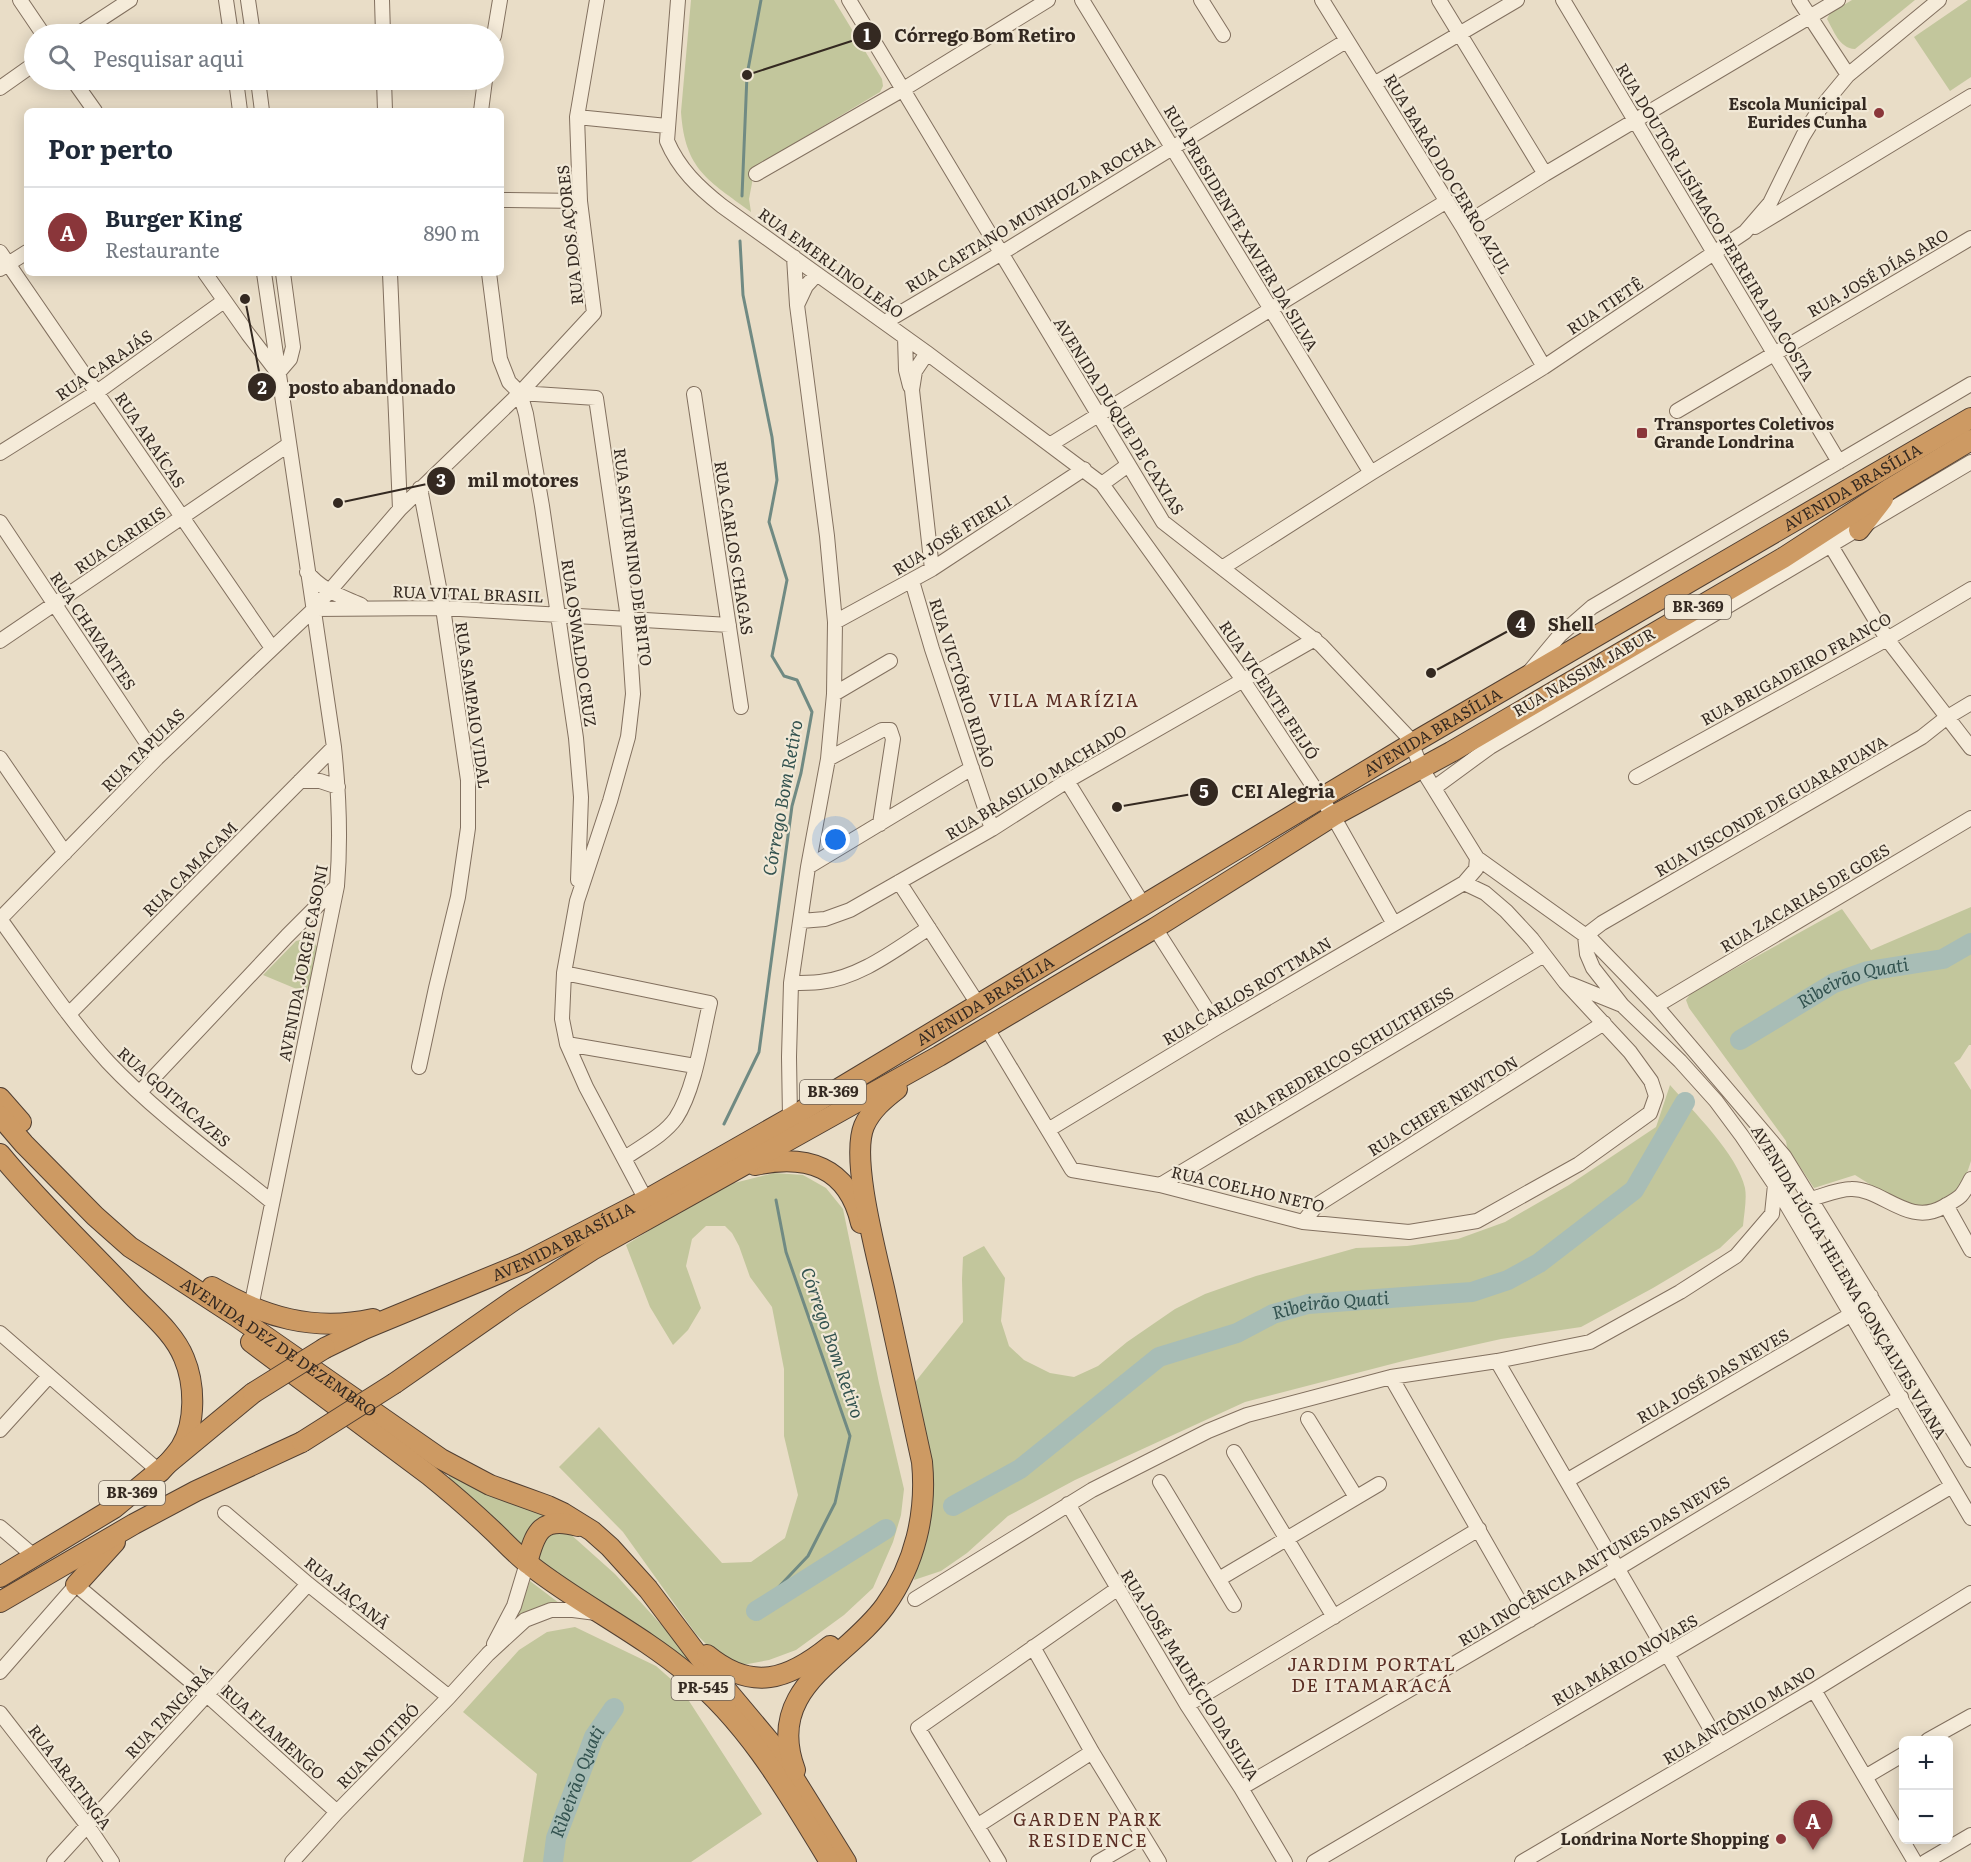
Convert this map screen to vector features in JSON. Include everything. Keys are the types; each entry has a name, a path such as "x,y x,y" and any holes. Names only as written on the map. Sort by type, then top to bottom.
{"highway":[{"name":"AVENIDA BRASÍLIA","path":"0,1578 114,1508 254,1393 325,1348 524,1263 646,1200 790,1118 1411,744 1971,418"},
{"name":"AVENIDA BRASÍLIA","path":"0,1602 134,1524 196,1491 302,1442 395,1383 592,1250 939,1056 1155,928 1333,816 1422,769 1783,558 1891,488 1971,440"},
{"path":"1859,530 1891,488"},
{"path":"1451,752 1490,747"},
{"path":"801,1787 792,1763 788,1736 792,1710 797,1697 817,1672 858,1636 885,1606 910,1560 921,1516 924,1490 922,1462 867,1208 860,1165 860,1146 864,1127 874,1109 939,1056"},
{"path":"0,1098 110,1218 152,1251 220,1292 273,1316 302,1323 368,1320 405,1312"},
{"name":"AVENIDA DEZ DE DEZEMBRO","path":"0,1116 24,1144 87,1208 130,1247 236,1316 441,1459 490,1485 548,1506 592,1531"},
{"name":"AVENIDA DEZ DE DEZEMBRO","path":"0,1135 122,1255 232,1328 429,1475 456,1496 527,1563"},
{"path":"0,1154 34,1194 171,1335 184,1357 190,1377 191,1416 181,1447 160,1472"},
{"path":"680,1632 719,1665 743,1677 761,1679 790,1671 820,1654 868,1610 890,1577 905,1538 910,1517 914,1480 913,1463 858,1212 848,1191 822,1167 807,1162 769,1162 740,1168"},
{"path":"527,1563 535,1536 550,1524 567,1523 592,1531"},
{"path":"76,1585 106,1550 134,1524"},
{"name":"PR-545","path":"592,1531 625,1562 775,1748 846,1862"},
{"name":"PR-545","path":"527,1563 569,1594 646,1642 689,1674 736,1720 773,1770 830,1862"}],"street":[{"path":"20,0 36,24"},
{"path":"93,24 130,0"},
{"path":"226,0 230,24"},
{"path":"248,0 252,24"},
{"path":"382,0 383,24"},
{"path":"496,24 500,0"},
{"name":"RUA DOS AÇORES","path":"314,609 400,508 520,393 594,314 580,201 577,117 597,0"},
{"name":"RUA EMERLINO LEÃO","path":"678,0 667,141 676,160 700,189 885,322 1102,484"},
{"name":"AVENIDA DUQUE DE CAXIAS","path":"849,0 1163,522 1315,639 1409,738 1422,769 1477,858 1585,936"},
{"path":"756,174 902,90 1048,0"},
{"name":"RUA PRESIDENTE XAVIER DA SILVA","path":"1082,0 1371,473"},
{"path":"1201,0 1223,35"},
{"name":"RUA BARÃO DO CERRO AZUL","path":"1322,0 1447,201 1544,367"},
{"path":"1439,0 1545,174"},
{"path":"1374,84 1517,0"},
{"name":"RUA DOUTOR LISÍMACO FERREIRA DA COSTA","path":"1563,0 1839,462"},
{"path":"1799,0 1848,75"},
{"path":"1462,226 1545,174 1838,0"},
{"name":"RUA TIETÊ","path":"1222,568 1544,367 1745,232 1773,209 1788,192 1803,136 1819,110 1848,75 1939,0"},
{"name":"RUA CAETANO MUNHOZ DA ROCHA","path":"885,322 1346,41"},
{"path":"0,88 24,71"},
{"path":"80,90 92,108"},
{"path":"237,90 240,108"},
{"path":"259,90 262,108"},
{"path":"384,90 385,108"},
{"path":"481,108 484,90"},
{"path":"1773,209 1788,192 1809,194 1971,96"},
{"path":"577,117 667,126"},
{"path":"504,200 580,201"},
{"path":"1051,444 1447,201"},
{"name":"RUA JOSÉ DÍAS ARO","path":"1677,411 1971,238"},
{"name":"RUA ARAÍCAS","path":"0,252 4,267 97,392 183,517 276,644"},
{"path":"4,267 24,254"},
{"path":"790,1118 791,983 808,867 828,759 834,694 835,622 827,536 797,305 794,257"},
{"path":"797,305 806,286 817,274"},
{"path":"207,276 278,373 290,359 293,347 283,276"},
{"name":"AVENIDA JORGE CASONI","path":"251,1307 337,886 340,822 334,747 264,276"},
{"path":"390,276 400,508"},
{"name":"RUA OSWALDO CRUZ","path":"489,276 500,358 509,382 520,393 531,436 576,738 582,797 577,902"},
{"name":"RUA CARAJÁS","path":"0,453 97,392 224,301"},
{"path":"905,337 906,370 912,390 932,569"},
{"path":"912,390 915,371 927,353"},
{"path":"1520,682 1560,634 1592,607 1971,384"},
{"name":"RUA SATURNINO DE BRITO","path":"520,393 596,398 628,618 633,694 628,737 577,902 564,973 562,1019 567,1044 599,1114 646,1200"},
{"name":"RUA CARLOS CHAGAS","path":"694,394 741,707"},
{"name":"RUA CARIRIS","path":"0,641 288,445"},
{"name":"RUA NASSIM JABUR","path":"1434,788 1490,747 1971,462"},
{"path":"1102,484 1128,465"},
{"name":"RUA JOSÉ FIERLI","path":"835,622 932,569 1084,469"},
{"name":"RUA VICENTE FEIJÓ","path":"1102,484 1243,680 1333,816 1394,924"},
{"name":"RUA SAMPAIO VIDAL","path":"419,1067 458,897 468,828 468,780 443,608 420,488"},
{"name":"RUA CHAVANTES","path":"0,522 157,758"},
{"path":"1146,543 1163,522"},
{"path":"1831,546 1887,639 1971,748"},
{"path":"307,572 318,584 329,591 367,608"},
{"name":"RUA VICTÓRIO RIDÃO","path":"912,581 992,829"},
{"name":"RUA BRIGADEIRO FRANCO","path":"1636,777 1887,639 1971,589"},
{"path":"276,644 301,633 319,639 323,621 333,608"},
{"name":"RUA VITAL BRASIL","path":"314,609 443,608 729,625"},
{"name":"RUA TAPUIAS","path":"0,919 157,758 314,609"},
{"name":"RUA BRASILIO MACHADO","path":"801,921 838,916 992,829 1067,781 1315,639"},
{"path":"834,694 890,661"},
{"name":"RUA VISCONDE DE GUARAPUAVA","path":"1585,936 1602,923 1922,737 1946,718 1971,703"},
{"path":"828,759 882,730 890,730 893,739 880,824"},
{"name":"RUA CAMACAM","path":"69,1014 334,747"},
{"path":"0,758 65,853"},
{"path":"808,867 972,768"},
{"path":"300,781 320,781 338,787"},
{"path":"1067,781 1143,906"},
{"name":"RUA ZACARIAS DE GOES","path":"1656,1006 1971,818"},
{"path":"1477,858 1476,869 1464,883 1485,893 1506,911 1565,982 1604,1023"},
{"path":"899,882 978,1004"},
{"name":"RUA CARLOS ROTTMAN","path":"1048,1130 1464,883"},
{"path":"140,1092 337,886"},
{"name":"RUA GOITACAZES","path":"0,919 69,1014 109,1063 140,1092 272,1202"},
{"path":"791,983 821,982 845,976 870,965 929,928"},
{"path":"1155,928 1218,1027"},
{"name":"AVENIDA LÚCIA HELENA GONÇALVES VIANA","path":"1585,936 1587,954 1593,968 1622,1005 1680,1061 1727,1115 1775,1185 1971,1518"},
{"name":"AVENIDA LÚCIA HELENA GONÇALVES VIANA","path":"1585,936 1593,941 1656,1006 1784,1156 1971,1460"},
{"name":"RUA FREDERICO SCHULTHEISS","path":"1160,1185 1544,956"},
{"path":"564,973 710,1003 687,1097 675,1119 659,1134 625,1158"},
{"path":"1565,982 1622,1005"},
{"name":"RUA COELHO NETO","path":"987,1027 1072,1170 1160,1185 1303,1222 1409,1232 1477,1221 1579,1164 1650,1113 1656,1096 1651,1081 1630,1052 1604,1023"},
{"name":"RUA CHEFE NEWTON","path":"1303,1222 1317,1205 1604,1023"},
{"path":"567,1044 695,1066"},
{"path":"1811,1199 1852,1189 1871,1194 1902,1209 1932,1213 1962,1196 1971,1179"},
{"path":"915,1599 1068,1504 1208,1431 1246,1415 1391,1377 1497,1361 1590,1342 1689,1286 1736,1256 1772,1214 1775,1185"},
{"path":"1946,1205 1971,1250"},
{"name":"RUA JOSÉ DAS NEVES","path":"1568,1480 1850,1315 1871,1296"},
{"path":"0,1333 160,1472"},
{"path":"1497,1361 1720,1745"},
{"path":"0,1430 49,1376"},
{"path":"1391,1377 1530,1620"},
{"name":"RUA INOCÊNCIA ANTUNES DAS NEVES","path":"1241,1788 1530,1620 1901,1397"},
{"path":"1308,1419 1356,1497"},
{"path":"1234,1452 1334,1617"},
{"path":"1160,1482 1234,1605"},
{"path":"1219,1579 1379,1484"},
{"name":"RUA MÁRIO NOVAES","path":"1314,1862 1953,1486"},
{"name":"RUA JOSÉ MAURÍCIO DA SILVA","path":"1068,1504 1187,1705 1241,1788 1285,1862"},
{"name":"RUA JAÇANÃ","path":"225,1513 308,1584 449,1697"},
{"path":"0,1527 35,1557"},
{"path":"1187,1705 1479,1529"},
{"name":"RUA NOITIBÓ","path":"488,1654 514,1605 527,1563"},
{"name":"RUA TANGARÁ","path":"54,1862 308,1584"},
{"path":"0,1672 76,1585"},
{"name":"RUA FLAMENGO","path":"76,1585 207,1695 337,1812"},
{"path":"999,1862 918,1728 1117,1589"},
{"name":"RUA ANTÔNIO MANO","path":"1522,1862 1814,1690 1971,1593"},
{"name":"RUA NOITIBÓ","path":"292,1862 488,1654 525,1620 544,1612 562,1609 602,1614"},
{"path":"1033,1647 1092,1752 1159,1862"},
{"path":"1814,1690 1915,1862"},
{"name":"RUA ARATINGA","path":"0,1713 87,1825 112,1862"},
{"path":"1935,1736 1971,1716"},
{"path":"977,1826 1092,1752"},
{"path":"1865,1777 1899,1757"},
{"path":"1925,1862 1971,1835"},
{"path":"1098,1862 1143,1836"}],"green space":[{"path":"691,0 834,0 882,79 883,86 880,92 755,167 749,199 751,212 701,172 688,148 683,132 681,112"},
{"path":"1852,0 1915,0 1855,49 1841,42 1827,19 1830,13"},
{"path":"1971,0 1971,77 1950,91 1914,37"},
{"path":"1971,907 1971,1045 1954,1063 1971,1090 1971,1161 1966,1176 1953,1196 1935,1205 1919,1208 1887,1195 1855,1175 1814,1188 1787,1147 1786,1141 1689,1008 1686,1000 1691,993 1842,909 1871,950"},
{"path":"304,939 313,941 317,947 309,991 299,990 263,975 296,941"},
{"path":"1670,1085 1724,1148 1741,1175 1745,1188 1743,1226 1720,1248 1581,1327 1501,1339 1407,1360 1245,1402 1075,1480 1008,1516 967,1553 941,1571 914,1580 932,1500 912,1386 963,1322 963,1257 984,1246 1005,1278 1001,1321 1009,1346 1024,1360 1050,1373 1074,1377 1098,1366 1127,1342 1175,1309 1205,1294 1256,1276 1356,1248 1407,1246 1458,1239 1505,1222 1569,1185 1656,1127"},
{"path":"774,1173 803,1175 826,1188 843,1209 879,1383 904,1489 901,1515 893,1542 873,1588 844,1615 796,1650 769,1660 732,1665 721,1659 696,1634 623,1532 559,1467 599,1427 722,1563 751,1562 785,1538 798,1495 784,1436 784,1369 772,1307 750,1277 732,1233 725,1226 706,1226 692,1239 686,1266 701,1308 688,1330 673,1345 650,1307 626,1245 718,1187"},
{"path":"449,1475 548,1517 524,1550 449,1478"},
{"path":"549,1532 568,1532 615,1574 717,1686 538,1560 537,1549"},
{"path":"530,1581 559,1603 545,1605 501,1639 518,1614"},
{"path":"575,1627 656,1666 680,1687 762,1814 691,1862 523,1862 537,1774 463,1712 519,1650 547,1632"}],"waterway":[{"name":"Córrego Bom Retiro","path":"742,196 747,75 761,0"},
{"name":"Córrego Bom Retiro","path":"724,1124 759,1052 792,806 801,773 812,712 797,680 784,676 772,656 787,580 769,522 777,480 772,437 743,295 740,241"},
{"name":"Ribeirão Quati","path":"1740,1040 1834,983 1868,971 1943,959 1971,943"},
{"name":"Ribeirão Quati","path":"953,1506 1020,1469 1159,1357 1237,1333 1273,1314 1308,1304 1472,1292 1508,1280 1539,1263 1634,1190 1685,1102"},
{"name":"Córrego Bom Retiro","path":"756,1611 808,1556 835,1503 850,1436 786,1252 776,1200"},
{"name":"Ribeirão Quati","path":"756,1611 886,1529"},
{"name":"Ribeirão Quati","path":"553,1862 556,1838 594,1737 614,1708"}],"place":[{"name":"Córrego Bom Retiro","path":"747,75"},
{"name":"Escola Municipal Eurides Cunha","path":"1879,113"},
{"name":"posto abandonado","path":"245,299"},
{"name":"Transportes Coletivos Grande Londrina","path":"1642,433"},
{"name":"mil motores","path":"338,503"},
{"name":"Shell","path":"1431,673"},
{"name":"CEI Alegria","path":"1117,807"},
{"name":"Londrina Norte Shopping","path":"1781,1839"},
{"name":"Burger King","path":"1813,1850"}],"district":[{"name":"VILA MARÍZIA","path":"1064,701"},
{"name":"JARDIM PORTAL DE ITAMARACÁ","path":"1372,1675"},
{"name":"GARDEN PARK RESIDENCE","path":"1088,1830"}]}
